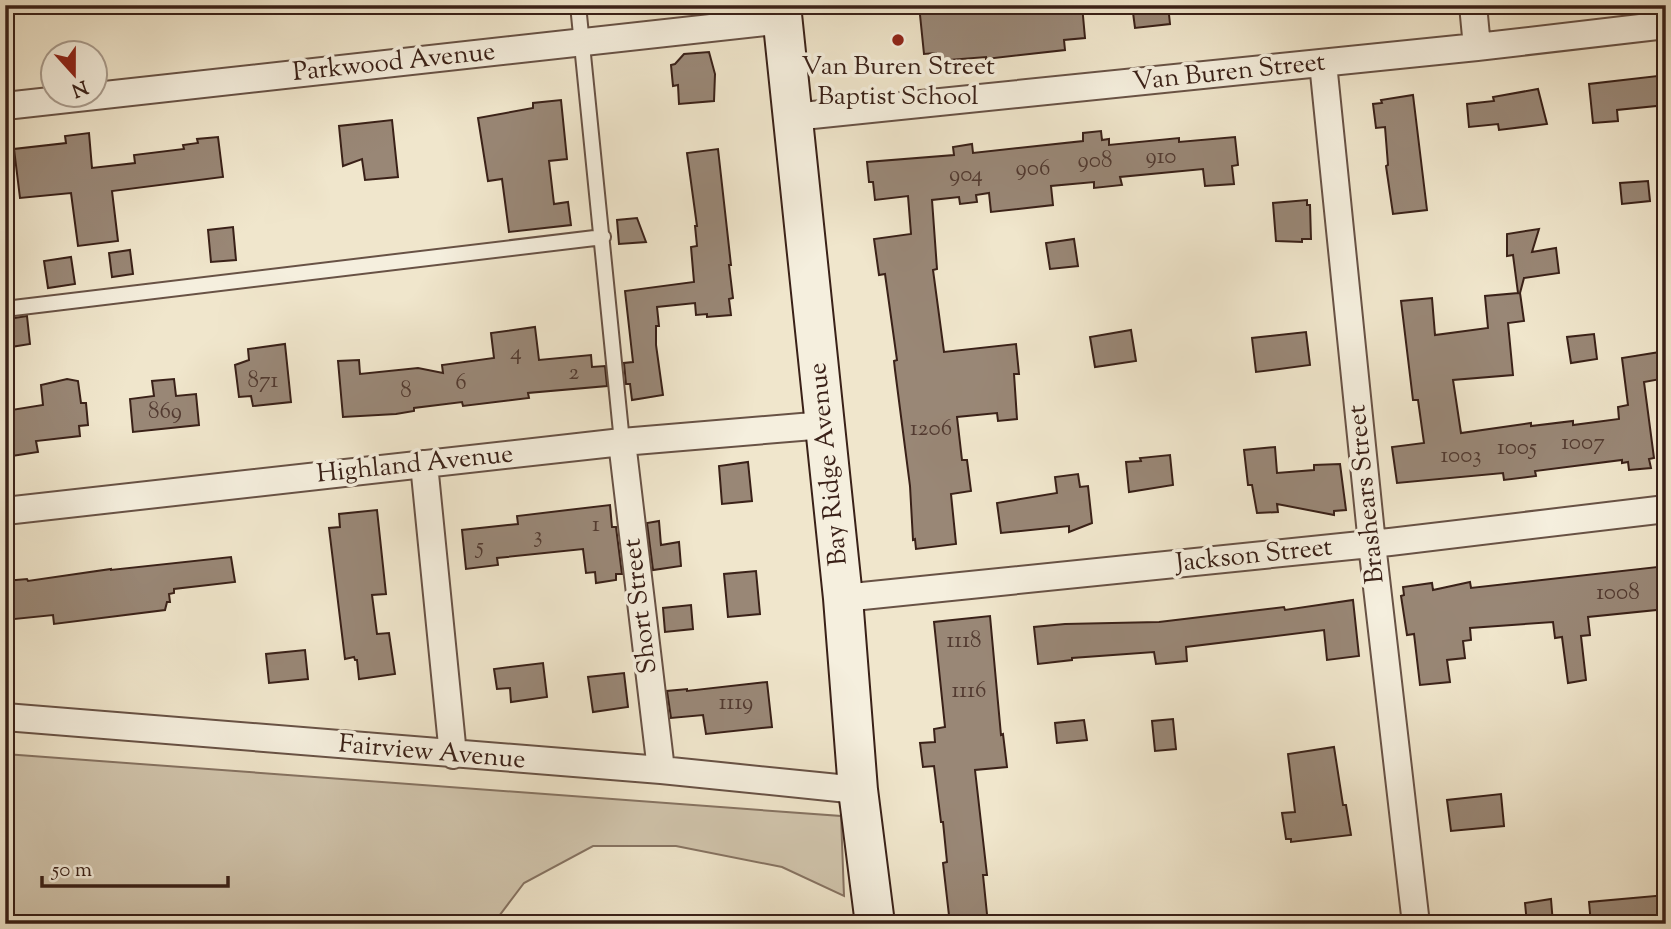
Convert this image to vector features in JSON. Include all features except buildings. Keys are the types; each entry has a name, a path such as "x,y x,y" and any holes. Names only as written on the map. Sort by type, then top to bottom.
{"main road":[{"name":"Bay Ridge Avenue","path":"782,13 843,598 859,790 875,924"}],"street":[{"path":"1473,5 1477,47"},
{"name":"Parkwood Avenue","path":"5,106 582,42 782,13"},
{"name":"Van Buren Street","path":"793,117 1477,47 1666,24"},
{"name":"Brashears Street","path":"1323,63 1372,544 1416,924"},
{"name":"Highland Avenue","path":"5,511 622,442 825,425"},
{"name":"Short Street","path":"622,442 661,770"},
{"path":"424,464 453,755"},
{"name":"Jackson Street","path":"843,598 1372,544 1666,509"},
{"name":"Fairview Avenue","path":"5,717 661,770 859,790"}],"lane":[{"path":"578,5 622,442"},
{"path":"5,309 603,237"}],"shaded area":[{"path":"5,754 841,816 844,896 782,867 676,846 593,846 524,883 493,924 307,924 267,920 266,924 5,924"}],"place":[{"name":"Van Buren Street Baptist School","path":"898,40"}]}
